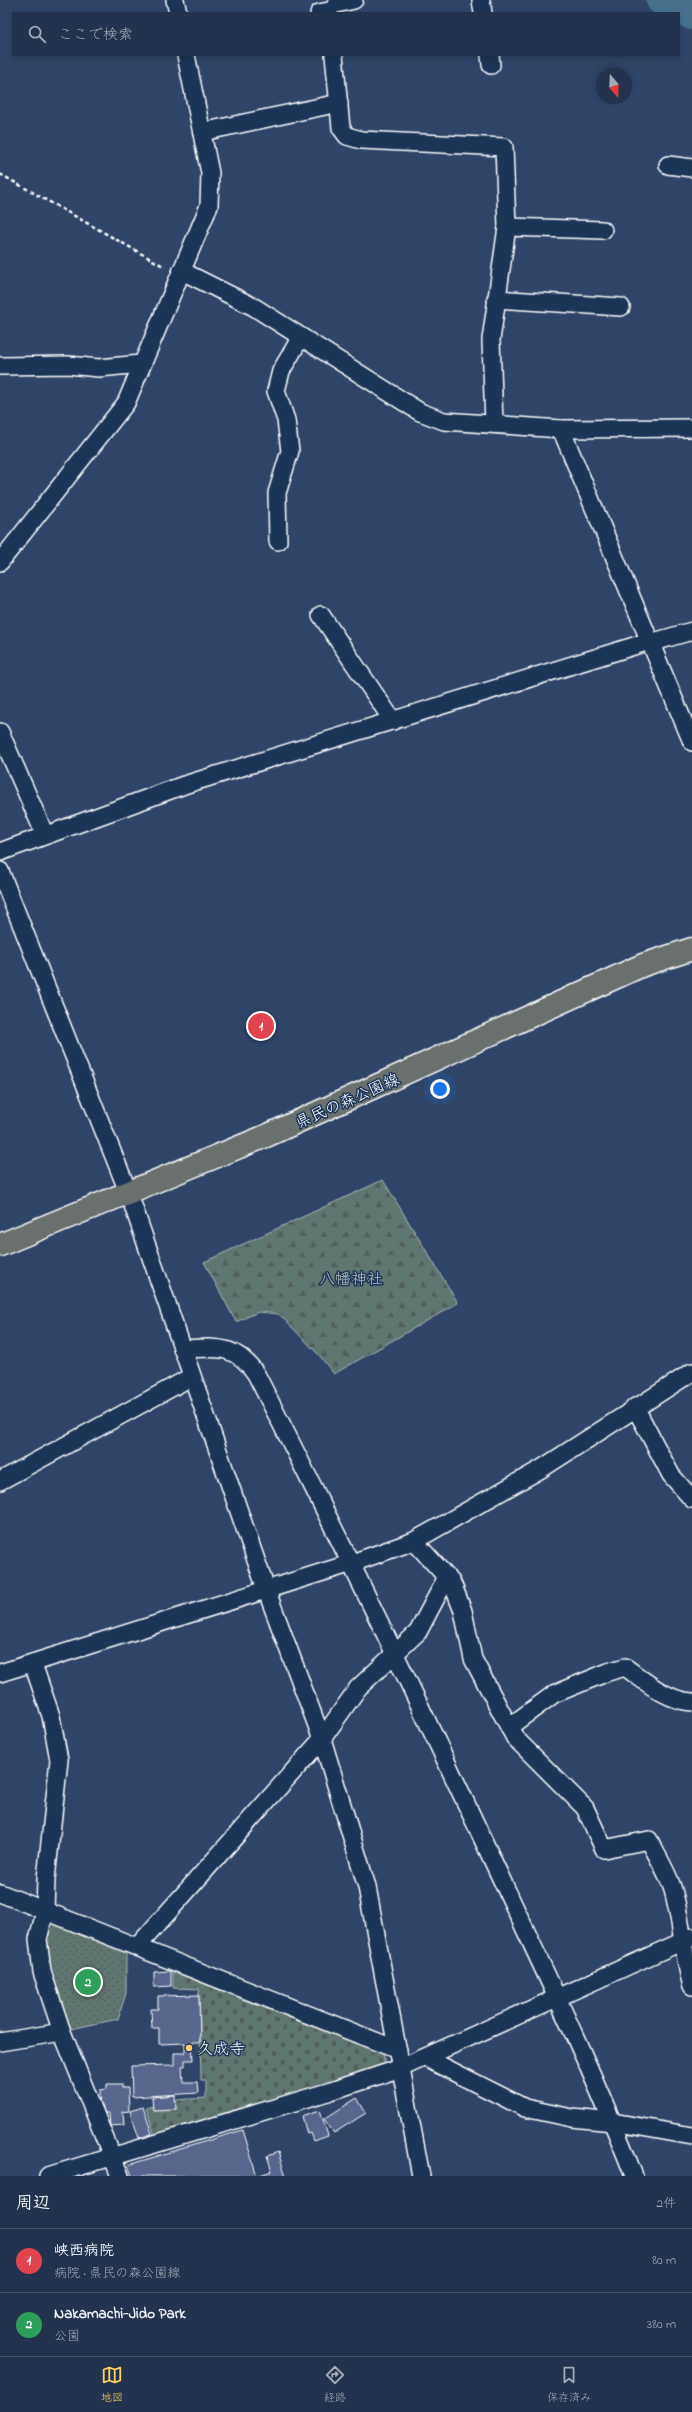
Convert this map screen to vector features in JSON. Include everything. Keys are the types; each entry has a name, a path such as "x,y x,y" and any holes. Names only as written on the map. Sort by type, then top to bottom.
{"main road":[{"name":"県民の森公園線","path":"0,1245 129,1194 266,1136 643,965 692,949"}],"street":[{"path":"175,0 178,12"},
{"path":"330,8 354,0"},
{"path":"481,0 483,12"},
{"path":"0,562 126,403 141,364 209,206 210,173 186,56"},
{"path":"334,56 341,128 347,136 361,140 504,147 507,227 491,340 494,424"},
{"path":"202,132 339,103"},
{"path":"668,166 692,168"},
{"path":"507,227 603,230"},
{"path":"181,273 254,307 420,412 444,421 561,429 692,428"},
{"path":"496,299 621,307"},
{"path":"278,541 277,493 290,451 286,420 276,391 281,371 302,337"},
{"path":"0,366 68,365 99,368 141,364"},
{"path":"561,429 692,742"},
{"path":"321,615 393,721"},
{"path":"0,852 184,785 650,642 692,631"},
{"path":"0,732 8,747 45,835"},
{"path":"0,871 129,1194 191,1377 266,1589 322,1739 367,1887 420,2176"},
{"path":"182,1348 216,1348 232,1351 246,1359 259,1379 352,1563 394,1653 425,1714 557,1998 613,2122 634,2176"},
{"path":"0,1673 33,1664 352,1563 414,1541 541,1469 634,1407 692,1372"},
{"path":"0,1481 191,1377"},
{"path":"634,1407 671,1474 692,1499"},
{"path":"414,1541 452,1583 463,1611 473,1660 515,1738 585,1808 604,1850 649,1840 673,1889 688,1939 686,1965 692,1986"},
{"path":"137,1947 322,1739 358,1688 418,1632 447,1577"},
{"path":"33,1664 51,1716 59,1760 46,1879 45,1912 38,1939 42,1972 62,2032 120,2176"},
{"path":"509,1727 554,1694 608,1672 625,1668 663,1693 685,1702 692,1702"},
{"path":"0,1893 398,2050"},
{"path":"48,2176 330,2091 401,2068 688,1939"},
{"path":"0,2042 62,2032"},
{"path":"426,2058 525,2108 572,2118 613,2122 692,2136"}],"path":[{"path":"0,174 181,273"}],"green space":[{"name":"八幡神社","path":"383,1180 458,1303 334,1374 319,1355 279,1314 258,1312 236,1322 204,1262"},
{"path":"50,1919 126,1945 126,1993 118,2019 66,2030 57,2003 45,1940"},
{"path":"173,1966 382,2047 385,2065 155,2137 146,2108 153,2106 153,2110 176,2109 176,2100 206,2098 206,2080 201,2080 199,1989 173,1988"}],"building":[{"path":"171,1971 171,1986 154,1987 154,1972"},
{"name":"久成寺","path":"199,1995 200,2042 192,2042 193,2060 185,2060 185,2066 182,2066 183,2082 197,2082 198,2093 132,2097 131,2066 174,2065 174,2053 185,2053 185,2043 159,2044 159,2028 152,2028 151,2009 158,2009 158,1996"},
{"path":"107,2084 122,2084 122,2088 128,2088 129,2111 123,2112 124,2125 110,2126 109,2113 101,2113 100,2090 107,2089"},
{"path":"175,2095 176,2109 153,2110 152,2097"},
{"path":"357,2098 366,2113 334,2133 324,2119"},
{"path":"143,2107 152,2134 139,2138 130,2111"},
{"path":"320,2110 328,2136 314,2141 311,2133 307,2134 302,2116"},
{"path":"243,2130 257,2176 132,2176 128,2165"},
{"path":"278,2152 286,2176 257,2176 272,2171 267,2156"}],"waterway":[{"path":"661,0 692,15"}],"place":[{"name":"峡西病院","path":"261,1026"},
{"name":"Nakamachi-Jido Park","path":"88,1982"},
{"name":"久成寺","path":"189,2048"}]}
